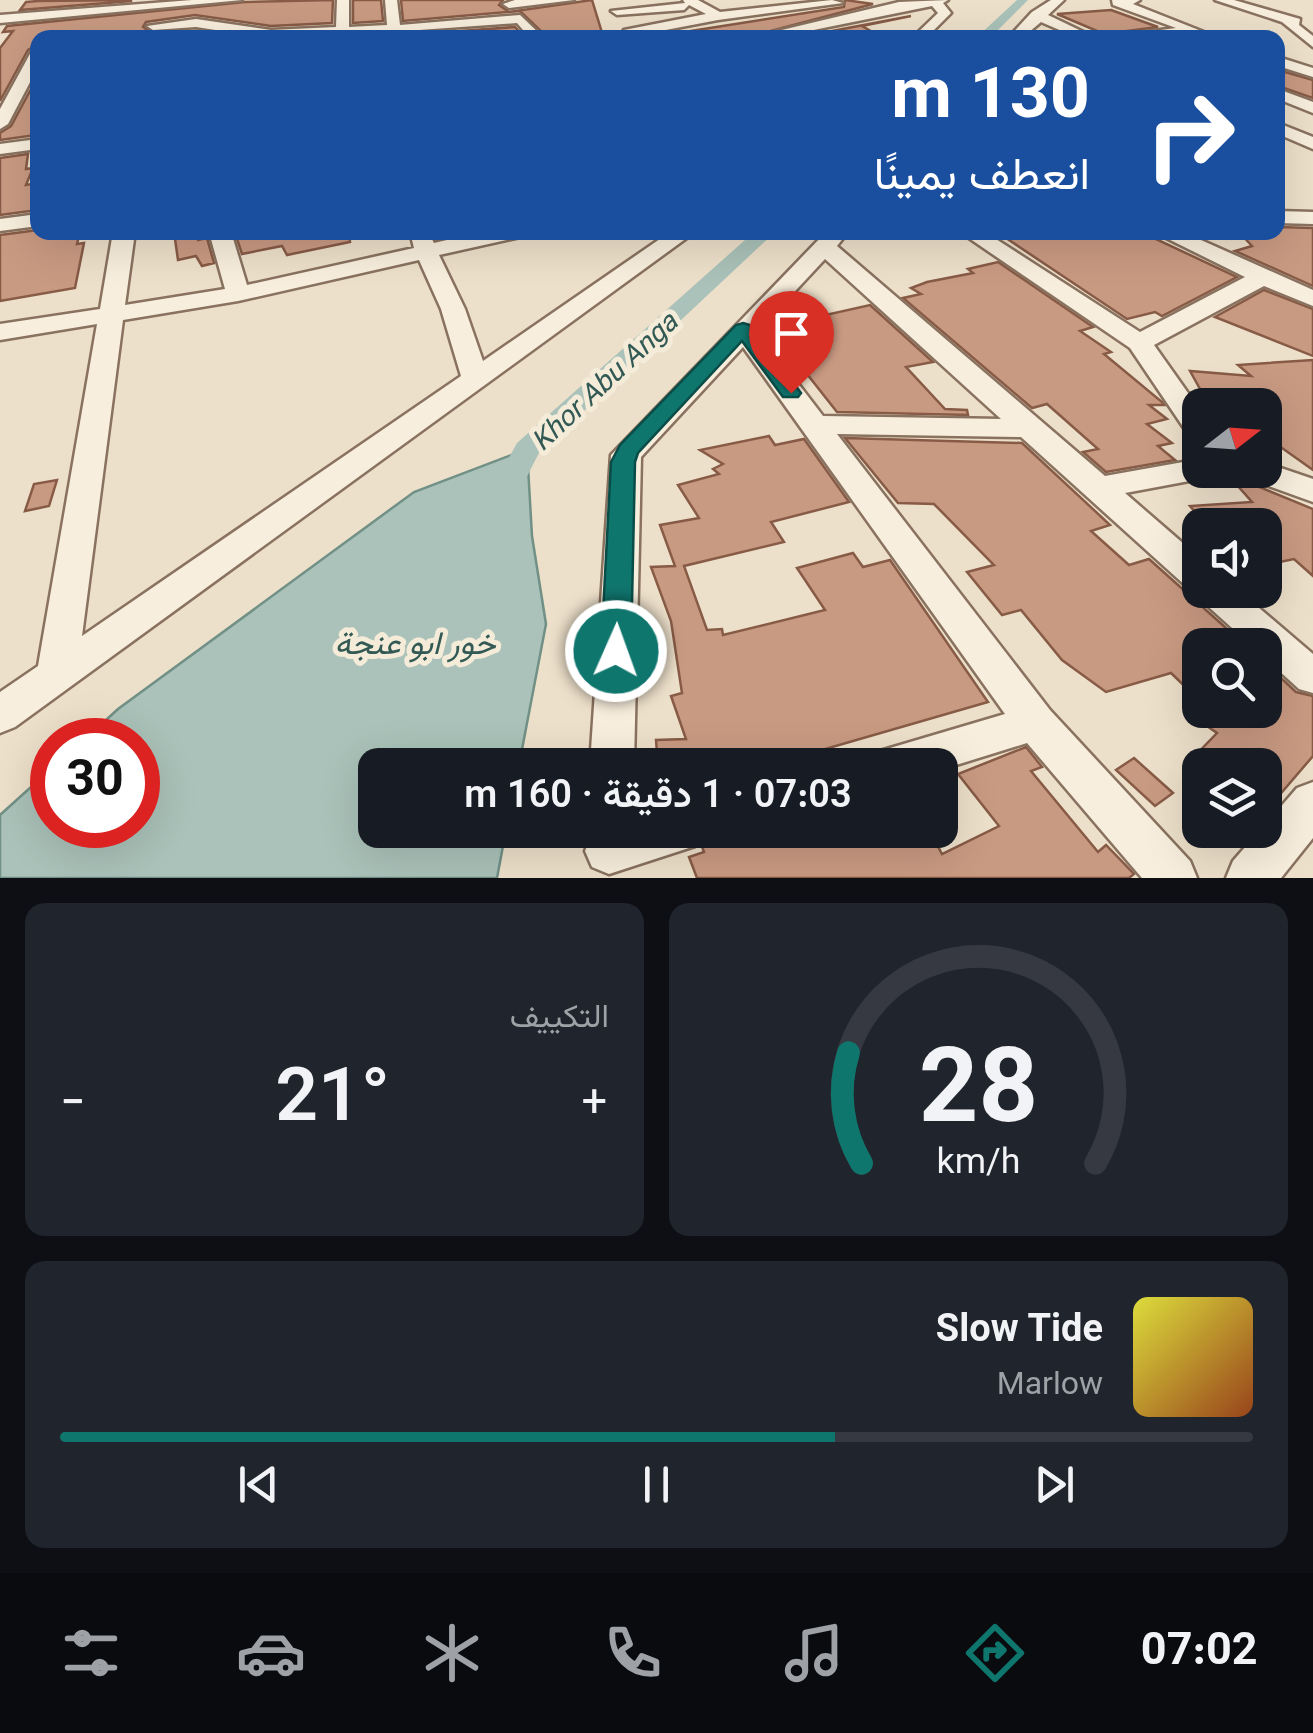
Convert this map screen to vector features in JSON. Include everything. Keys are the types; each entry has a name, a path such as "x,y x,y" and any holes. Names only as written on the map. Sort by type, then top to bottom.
{"street":[{"path":"53,20 64,0"},
{"path":"0,19 53,20 156,3 236,0"},
{"path":"343,0 343,30"},
{"path":"391,0 394,29"},
{"path":"507,2 568,0"},
{"path":"653,30 718,16 860,0 873,10"},
{"path":"1022,30 1058,0"},
{"path":"1221,0 1296,22 1288,23 1313,43"},
{"path":"1238,4 1276,0"},
{"path":"786,30 873,10 938,1 945,13 927,30"},
{"path":"1124,1 1116,2 1194,30"},
{"path":"507,2 530,30"},
{"path":"627,30 614,6 693,2 718,16"},
{"path":"152,30 156,3"},
{"path":"1036,15 1071,30"},
{"path":"387,30 520,19"},
{"path":"1292,24 1313,22"},
{"path":"161,30 192,23 230,30"},
{"path":"1285,64 1313,74"},
{"path":"0,76 30,73"},
{"path":"3,114 30,76"},
{"path":"1285,97 1313,108"},
{"path":"1285,132 1313,147"},
{"path":"0,149 30,145"},
{"path":"1285,153 1313,147"},
{"path":"0,225 30,221"},
{"path":"58,674 123,240"},
{"path":"222,240 238,294"},
{"path":"0,714 674,240"},
{"path":"613,748 623,462 630,447 832,240 1030,428 1182,562"},
{"path":"982,240 1139,343 1182,404"},
{"path":"1181,240 1313,299"},
{"path":"0,332 238,294 423,242 453,310 476,380"},
{"path":"1139,343 1262,277"},
{"path":"743,329 1035,723 1173,878"},
{"path":"815,425 1030,428"},
{"path":"1098,488 1182,472"},
{"path":"1282,480 1313,491"},
{"path":"1234,608 1313,678"},
{"path":"952,748 1035,723"},
{"path":"1250,878 1313,803"}],"water":[{"name":"خور ابو عنجة","path":"527,449 532,536 546,624 522,748 358,748 358,848 503,848 497,878 0,878 0,815 30,788 30,848 160,848 160,718 108,718 414,492"}],"building":[{"path":"333,0 332,23 271,26 195,15 146,22 143,27 147,30 30,30 30,49 0,101 0,48 13,31 3,32 7,26 245,2"},
{"path":"353,0 381,0 383,21 353,23"},
{"path":"401,0 503,0 499,5 509,12 403,21"},
{"path":"592,0 601,30 540,30 520,11 510,12"},
{"path":"845,0 873,4 774,30 697,30 844,7"},
{"path":"131,1 20,10 26,2"},
{"path":"1111,10 1158,27 1095,30 1057,14"},
{"path":"911,16 862,26 869,30 837,30"},
{"path":"515,27 518,30 475,30"},
{"path":"1285,72 1313,80 1313,98 1285,88"},
{"path":"30,91 30,136 0,140 0,133 11,126"},
{"path":"28,154 26,169 30,168 30,175 26,185 30,184 30,211 0,215 0,158"},
{"path":"1285,227 1313,228 1313,286 1235,251 1252,246 1246,240 1285,240"},
{"path":"30,231 30,240 84,243 75,288 0,301 0,235"},
{"path":"175,240 208,240 214,263 202,266 196,256 178,260"},
{"path":"237,240 350,240 287,255 282,246 242,254"},
{"path":"1009,240 1158,240 1237,277 1162,316 1155,312 1127,319"},
{"path":"998,262 1093,327 1080,331 1111,352 1104,354 1162,402 1164,405 1149,405 1167,419 1147,424 1172,443 1158,446 1175,460 1106,472 1083,452 1098,449 1047,404 1032,408 903,298 921,294 911,288 973,273 968,269"},
{"path":"1264,290 1313,309 1313,356 1215,317"},
{"path":"870,305 933,362 906,367 945,409 967,410 968,415 837,412 796,360 801,359 772,327"},
{"path":"1313,360 1313,470 1282,448 1282,388 1200,388 1190,371 1251,376 1238,365"},
{"path":"769,436 775,445 804,439 849,502 771,522 784,542 684,566 707,630 722,629 723,635 825,610 797,568 853,553 863,567 890,560 988,702 829,748 657,748 656,740 686,739 671,696 682,693 671,621 651,567 675,566 660,525 699,518 678,485 719,474 713,469 723,464 700,450"},
{"path":"845,438 1022,443 1110,525 1091,531 1129,565 1149,559 1182,589 1182,608 1204,608 1226,628 1182,628 1182,684 1171,673 1106,692 1062,660 1021,610 1002,615 967,572 994,565 934,504 898,503"},
{"path":"57,480 49,506 25,511 34,484"},
{"path":"1240,488 1262,488 1313,509 1313,576 1294,559 1282,561 1282,508 1190,506 1252,502"},
{"path":"1282,679 1296,692 1313,696 1313,756 1282,792 1282,748 1202,748 1217,733 1210,728 1282,728"},
{"path":"1026,747 1042,767 1031,771 1098,852 1106,845 1134,874 1129,878 697,878 689,857 704,852 702,848 939,848 942,854 999,826 958,774"},
{"path":"1134,758 1173,793 1155,806 1116,770"}],"waterway":[{"name":"Khor Abu Anga","path":"991,30 1023,0"},
{"name":"Khor Abu Anga","path":"511,481 527,449 757,240"}],"route":[{"path":"616,651 623,462 628,450 743,329 791,393"}]}
